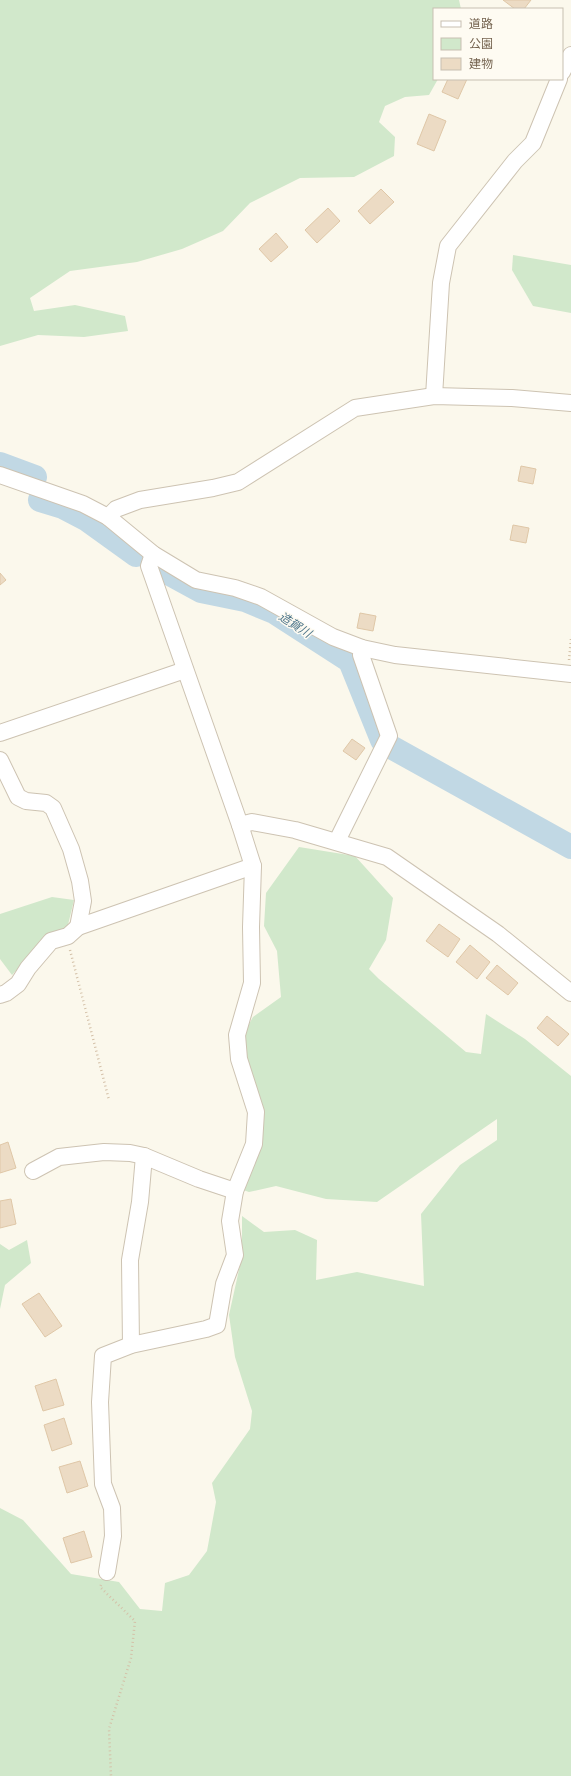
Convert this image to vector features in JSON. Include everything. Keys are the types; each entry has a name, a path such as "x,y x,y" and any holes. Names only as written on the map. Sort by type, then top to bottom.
{"street":[{"path":"563,70 571,55"},
{"path":"434,396 441,283 448,246 515,161 533,143 559,80"},
{"path":"108,517 116,509 140,500 213,488 238,482 355,408 434,396 512,398 571,403"},
{"path":"0,475 83,504 108,517 153,554 196,580 235,588 261,597 333,637 362,648 395,654 569,674"},
{"path":"107,1572 113,1536 112,1508 103,1484 100,1402 102,1356 131,1345 206,1329 217,1325 224,1284 234,1255 230,1221 235,1191 254,1144 256,1112 239,1059 237,1035 252,983 251,927 253,866 149,566 153,554"},
{"path":"337,841 389,736 361,655 362,648"},
{"path":"0,733 185,670"},
{"path":"0,760 18,797 26,801 46,803 54,808 71,849 80,881 83,901 73,932"},
{"path":"240,825 252,822 295,830 337,841 386,857 498,934 571,993"},
{"path":"0,995 6,993 18,984 28,968 51,941 253,866"},
{"path":"33,1172 59,1157 104,1152 130,1153 144,1156 199,1179 235,1191"},
{"path":"131,1345 130,1260 140,1202 144,1156"}],"path":[{"path":"569,674 571,639"},
{"path":"73,932 68,942 109,1100"},
{"path":"107,1572 100,1587 135,1621 131,1658 109,1729 111,1776"}],"green space":[{"path":"0,0 459,0 461,8 433,8 433,80 437,80 429,95 405,97 385,106 379,122 395,137 394,156 354,177 300,178 250,203 223,231 182,249 137,262 70,271 30,298 34,311 75,305 125,316 128,331 84,337 38,335 0,346"},
{"path":"513,255 571,265 571,313 533,306 512,270"},
{"path":"299,847 355,856 393,898 386,940 369,969 379,979 466,1052 481,1054 486,1014 525,1039 571,1076 571,1776 0,1776 0,1508 23,1520 71,1574 119,1582 140,1609 162,1611 165,1583 189,1575 207,1551 216,1502 212,1483 250,1429 252,1411 235,1357 229,1315 242,1256 242,1216 264,1232 295,1230 317,1240 316,1280 357,1272 424,1286 421,1214 460,1165 497,1140 497,1119 377,1202 326,1199 276,1186 249,1192 243,1190 262,1131 264,1109 246,1060 245,1031 253,1017 281,997 277,951 264,926 266,893"},
{"path":"52,897 74,900 67,929 42,942 12,975 0,959 0,914"},
{"path":"27,1240 31,1263 5,1285 0,1309 0,1244 9,1250"}],"building":[{"path":"503,0 531,0 525,8 514,8"},
{"path":"448,80 467,80 458,99 442,92"},
{"path":"429,114 446,121 434,151 417,144"},
{"path":"381,189 394,202 370,224 358,211"},
{"path":"328,208 340,221 317,243 305,230"},
{"path":"276,233 288,247 271,262 259,249"},
{"path":"521,466 536,469 533,484 518,481"},
{"path":"513,525 529,528 526,543 510,540"},
{"path":"0,573 6,580 0,585"},
{"path":"360,613 376,616 373,631 357,628"},
{"path":"352,739 365,748 356,760 343,751"},
{"path":"439,924 460,939 448,957 426,941"},
{"path":"470,945 490,962 477,979 456,962"},
{"path":"497,965 518,983 508,995 486,978"},
{"path":"547,1016 569,1034 558,1046 537,1028"},
{"path":"8,1142 16,1168 0,1173 0,1145"},
{"path":"11,1199 16,1224 0,1228 0,1201"},
{"path":"39,1293 62,1326 45,1337 22,1304"},
{"path":"56,1379 64,1405 43,1411 35,1386"},
{"path":"64,1418 72,1444 52,1451 44,1425"},
{"path":"80,1461 88,1486 67,1493 59,1467"},
{"path":"84,1531 92,1557 71,1563 63,1538"}],"waterway":[{"name":"造賀川","path":"0,464 35,477"},
{"name":"造賀川","path":"40,500 63,507 86,519 136,555"},
{"name":"造賀川","path":"157,567 201,591 245,600 274,612 350,661 382,740"},
{"name":"造賀川","path":"391,747 571,847"}]}
